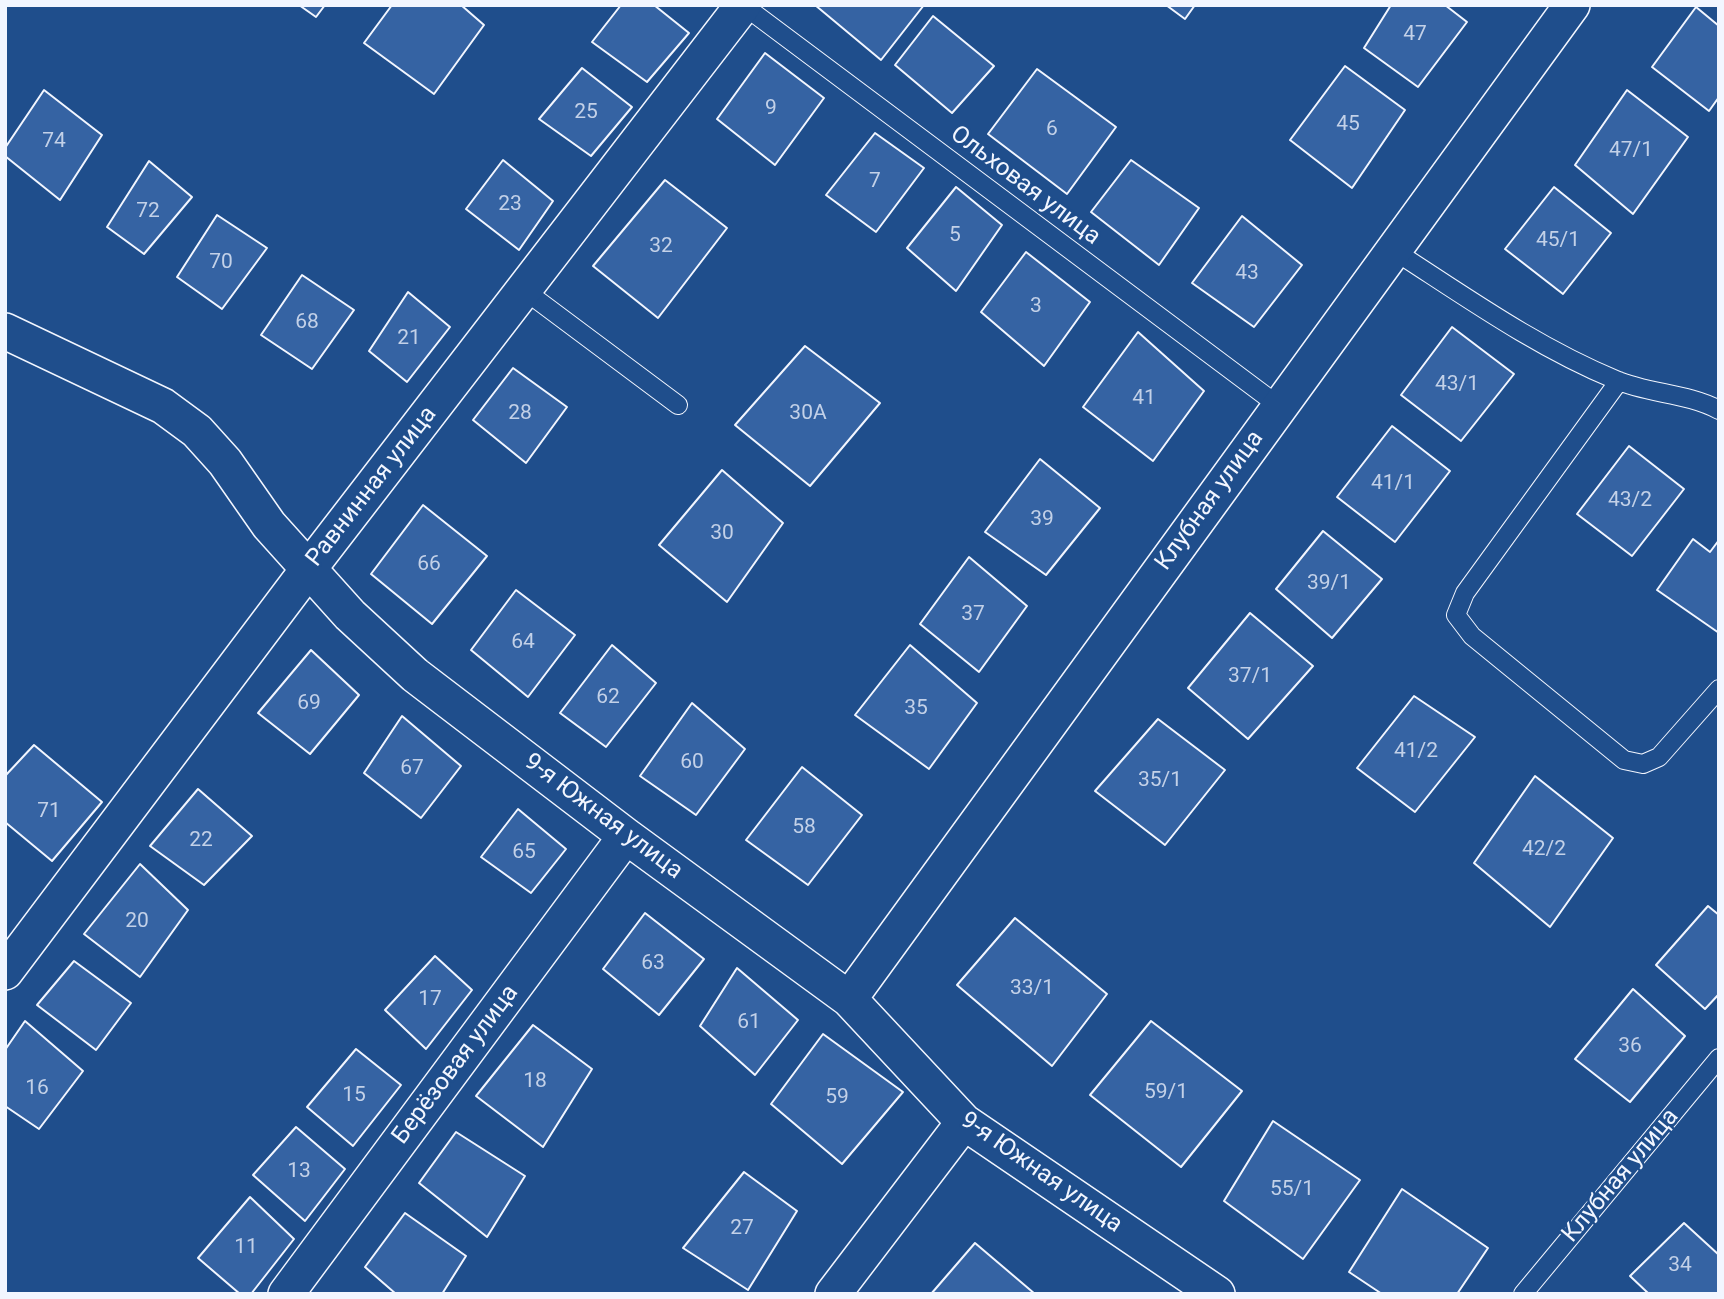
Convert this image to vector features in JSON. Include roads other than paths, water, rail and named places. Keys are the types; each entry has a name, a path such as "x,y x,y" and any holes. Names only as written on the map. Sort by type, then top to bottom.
{"street":[{"name":"Равнинная улица","path":"5,972 310,567 743,5"},
{"name":"Клубная улица","path":"849,999 1572,5"},
{"name":"9-я Южная улица","path":"5,331 163,406 197,431 225,462 269,525 310,567 349,615 415,675 626,836 849,999 964,1122 1217,1294"},
{"name":"Берёзовая улица","path":"286,1294 626,836"},
{"path":"833,1294 964,1122"}],"lane":[{"name":"Ольховая улица","path":"743,5 1279,406"},
{"path":"1393,250 1530,339 1619,382 1702,401 1719,411"},
{"path":"524,290 678,405"},
{"path":"1619,382 1465,593 1456,615 1472,636 1624,760 1643,764 1659,757 1719,689"},
{"name":"Клубная улица","path":"1523,1294 1719,1058"}]}
